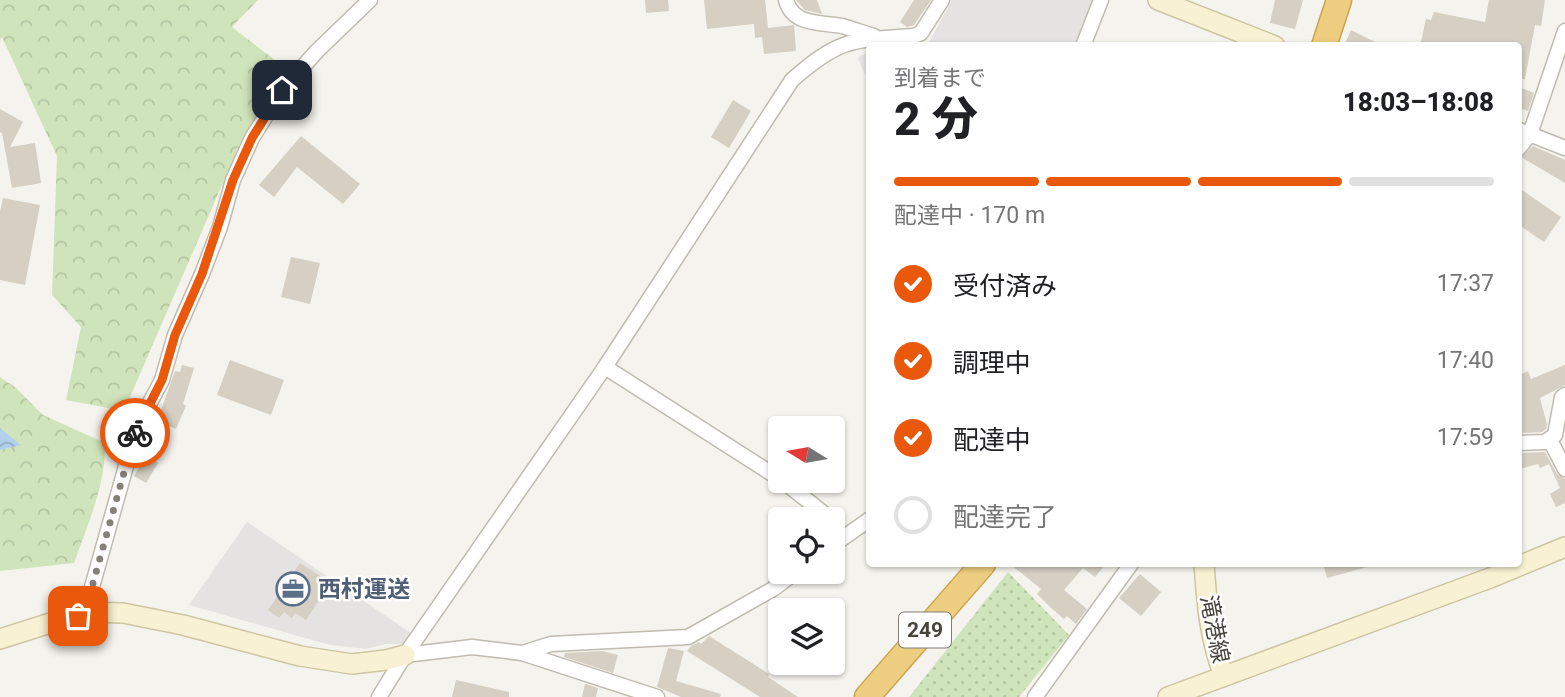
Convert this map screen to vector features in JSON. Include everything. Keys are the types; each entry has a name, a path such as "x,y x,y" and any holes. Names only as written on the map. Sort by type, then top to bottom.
{"highway":[{"path":"1325,42 1339,0"},
{"name":"249","path":"867,697 980,567"}],"street":[{"path":"85,612 137,427 162,380 175,335 202,274 233,180 252,138 282,90 317,51 370,0"},
{"path":"786,0 792,12 804,21 842,26 880,38"},
{"path":"379,697 405,655 605,367 792,80 815,60 840,45 860,40 914,37 921,33 942,0"},
{"path":"1085,42 1101,0"},
{"path":"1168,2 1265,42"},
{"path":"1565,31 1525,132 1565,148"},
{"path":"605,367 768,471"},
{"path":"1522,443 1545,442 1555,435 1562,397 1565,395"},
{"path":"1550,440 1565,469"},
{"path":"800,494 816,507"},
{"path":"846,536 866,522"},
{"path":"1522,565 1565,547"},
{"path":"1035,697 1129,567"},
{"name":"滝港線","path":"1168,697 1224,676 1214,650 1209,624 1204,567"},
{"path":"1224,676 1517,567"},
{"path":"522,653 551,644 688,636 780,584"},
{"path":"0,639 85,612 124,613 183,625 300,656 352,664 472,647 522,653 657,697"}],"green space":[{"path":"0,0 258,0 232,27 288,70 225,178 124,411 66,400 81,327 52,295 57,156 2,37 0,40"},
{"path":"0,377 15,387 43,415 105,443 103,474 74,563 0,571 0,450 20,445 0,428"},
{"path":"1008,572 1069,635 1019,697 909,697"}],"shaded area":[{"path":"952,0 1093,0 1075,42 929,42"},
{"path":"866,54 866,76 858,59"},
{"path":"247,522 411,633 403,644 386,644 366,649 330,645 189,605"}],"water":[{"path":"0,428 21,445 0,450"}],"building":[{"path":"645,0 668,0 669,11 646,13"},
{"path":"704,0 765,0 768,28 794,25 796,51 764,54 762,37 755,38 754,24 707,29"},
{"path":"796,0 817,0 822,14 805,10"},
{"path":"914,0 931,0 914,25 907,27 900,22"},
{"path":"1275,0 1303,0 1295,29 1270,23"},
{"path":"1489,0 1545,0 1541,26 1535,25 1525,79 1522,79 1522,42 1421,42 1426,19 1431,20 1434,12 1485,22"},
{"path":"1351,30 1375,42 1346,42"},
{"path":"1522,88 1534,93 1528,111 1522,109"},
{"path":"733,100 751,111 729,148 711,137"},
{"path":"0,109 23,122 10,147 35,143 41,183 12,188 0,132"},
{"path":"301,136 360,184 343,204 297,167 274,197 259,185"},
{"path":"1533,146 1565,160 1565,183 1522,158"},
{"path":"1522,190 1561,217 1544,242 1522,227"},
{"path":"3,198 40,205 25,285 0,280 0,212"},
{"path":"291,257 320,263 310,304 281,297"},
{"path":"230,360 284,380 271,415 217,395"},
{"path":"182,365 194,368 183,404 186,406 176,429 157,421 175,371 180,372"},
{"path":"1565,365 1565,385 1540,398 1546,429 1542,432 1522,433 1522,374 1528,371 1531,379"},
{"path":"1545,452 1557,474 1565,479 1565,503 1556,507 1550,494 1560,488 1549,464 1540,468 1538,464 1522,468 1522,453"},
{"path":"146,456 158,463 146,483 134,476"},
{"path":"300,563 328,581 306,620 295,613 292,618 284,612 279,618 268,610"},
{"path":"1014,567 1103,567 1095,577 1083,568 1064,590 1087,609 1076,624 1067,616 1064,619 1037,594 1041,589"},
{"path":"1324,567 1367,567 1327,578"},
{"path":"1140,574 1161,592 1141,616 1119,598"},
{"path":"709,636 768,673 768,677 798,697 760,697 687,651 699,642 701,644"},
{"path":"668,648 684,651 676,681 721,694 720,697 681,697 657,687"},
{"path":"602,651 618,655 613,673 564,657 565,653"},
{"path":"456,680 509,692 509,697 452,697"},
{"path":"585,684 598,688 596,697 582,697"}],"way so far":[{"path":"78,616 85,612 135,433"}],"place":[{"name":"西村運送","path":"293,589"}],"route":[{"path":"135,433 162,380 175,335 220,226 233,180 252,138 282,90"}]}
